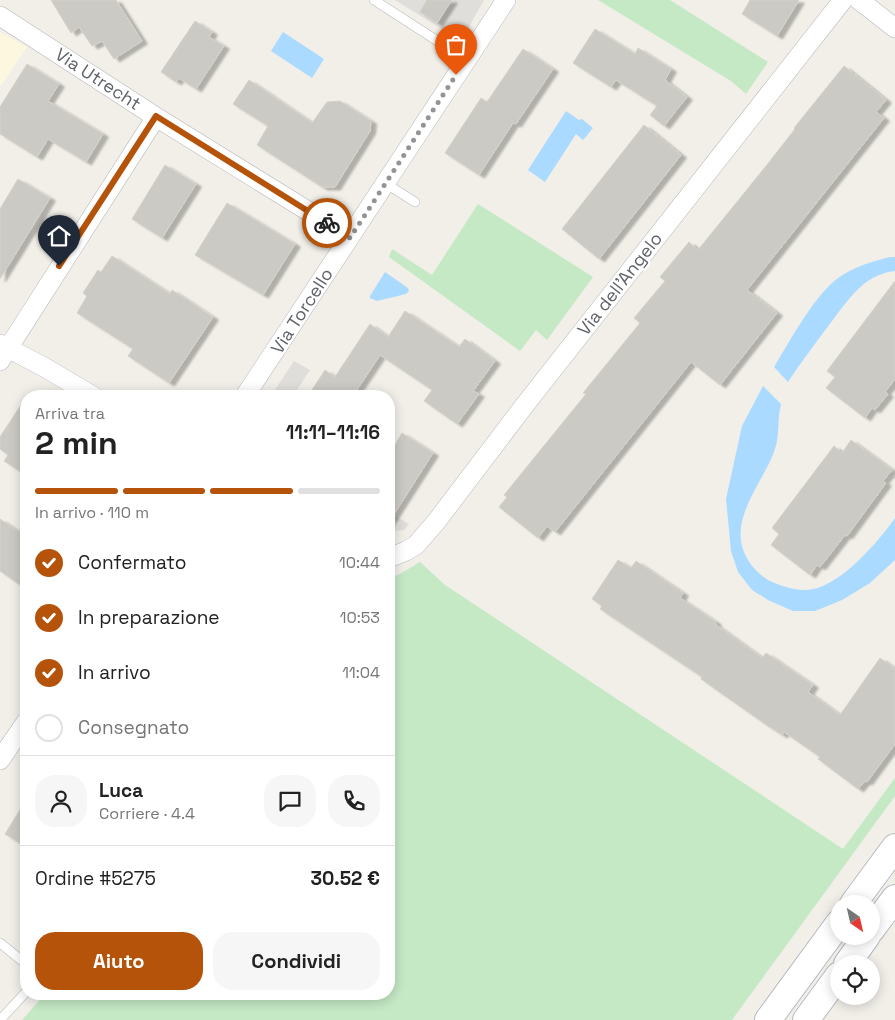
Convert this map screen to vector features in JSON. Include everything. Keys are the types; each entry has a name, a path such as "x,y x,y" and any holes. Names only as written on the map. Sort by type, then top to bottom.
{"main road":[{"path":"860,895 895,846"},
{"path":"880,918 895,898"},
{"path":"768,1020 830,935"},
{"path":"806,1020 830,987"}],"street":[{"name":"Via Torcello","path":"249,390 506,0"},
{"name":"Via dell'Angelo","path":"395,556 416,545 436,522 524,406 843,0"},
{"path":"859,0 895,28"},
{"name":"Via Utrecht","path":"0,16 350,238"},
{"path":"81,390 2,351 156,116"},
{"path":"0,760 20,731"}],"lane":[{"path":"374,0 467,60"},
{"path":"385,184 415,202"},
{"path":"0,943 20,959"},
{"path":"1,1016 20,998"}],"shaded area":[{"path":"395,0 484,0 461,41"},
{"path":"0,32 27,47 0,87"},
{"path":"294,361 310,370 297,390 275,390"},
{"path":"395,516 409,524 404,530 395,531"}],"green space":[{"path":"598,0 670,0 768,62 746,94 731,81"},
{"path":"478,204 593,277 547,340 536,330 520,351 389,257 392,249 432,275"},
{"path":"420,562 445,585 843,849 895,778 895,796 732,1020 22,1020 40,1000 395,1000 395,576"}],"water":[{"path":"283,32 324,59 312,78 271,51"},
{"path":"566,111 579,120 582,119 593,128 583,140 576,134 545,182 528,170"},
{"path":"895,257 895,271 874,277 857,290 788,382 774,367 815,302 831,284 844,274 866,264"},
{"path":"385,272 408,288 409,291 406,294 377,301 370,298"},
{"path":"763,386 781,404 777,438 771,460 747,505 741,529 741,541 745,554 761,575 782,586 803,590 824,585 836,579 859,560 880,538 895,518 895,560 870,583 842,600 815,611 793,611 768,600 752,590 738,572 731,551 726,499 742,426"}],"building":[{"path":"51,0 116,0 142,41 114,59 102,41 92,46 79,27 71,33"},
{"path":"427,0 452,0 437,23 420,12"},
{"path":"750,0 799,0 777,36 742,14"},
{"path":"195,21 212,32 209,37 224,46 196,89 179,78 176,82 161,72"},
{"path":"595,29 635,54 638,48 671,69 665,80 687,97 664,126 650,115 657,106 616,80 611,87 573,63"},
{"path":"523,49 553,69 516,124 513,123 479,175 445,153 481,98 487,102"},
{"path":"27,64 59,84 48,101 103,134 86,162 48,139 37,157 0,134 0,107"},
{"path":"844,66 886,100 876,112 884,118 747,290 777,313 720,385 691,362 555,532 547,526 538,538 499,507 507,497 504,495 586,394 583,393 640,323 634,318 665,281 660,277 689,242 698,250"},
{"path":"249,80 312,123 327,102 340,101 371,121 370,131 335,187 322,187 257,145 268,126 233,104"},
{"path":"644,125 681,155 599,259 562,229"},
{"path":"165,165 196,184 162,238 132,219"},
{"path":"18,179 50,198 0,279 0,209"},
{"path":"227,203 295,244 263,295 195,255"},
{"path":"112,256 170,294 172,290 213,317 169,383 128,356 133,349 77,313 87,296 83,293 98,270 101,272"},
{"path":"895,281 895,379 885,392 888,394 875,410 872,408 865,418 826,388 835,377 827,371"},
{"path":"405,311 459,347 465,339 495,361 473,391 479,394 457,424 424,401 432,390 380,355 357,390 312,390 325,370 335,377 370,324 388,337"},
{"path":"20,406 20,471 4,461 8,455 0,449 0,437"},
{"path":"402,433 433,453 395,513 395,445"},
{"path":"851,440 892,470 883,481 886,483 847,536 845,535 820,567 817,565 810,575 771,545 779,534 772,528 834,446 842,453"},
{"path":"0,519 20,533 20,585 0,571"},
{"path":"618,560 631,568 636,561 683,593 680,598 716,622 715,624 762,658 766,653 813,685 808,692 840,715 880,658 895,669 895,744 867,782 865,781 858,789 818,759 820,757 784,732 782,735 765,724 701,679 702,677 600,609 602,606 592,599"},
{"path":"20,810 20,843 5,834"}],"way so far":[{"path":"327,223 350,238 456,75"}],"route":[{"path":"59,266 156,116 327,223"}]}
